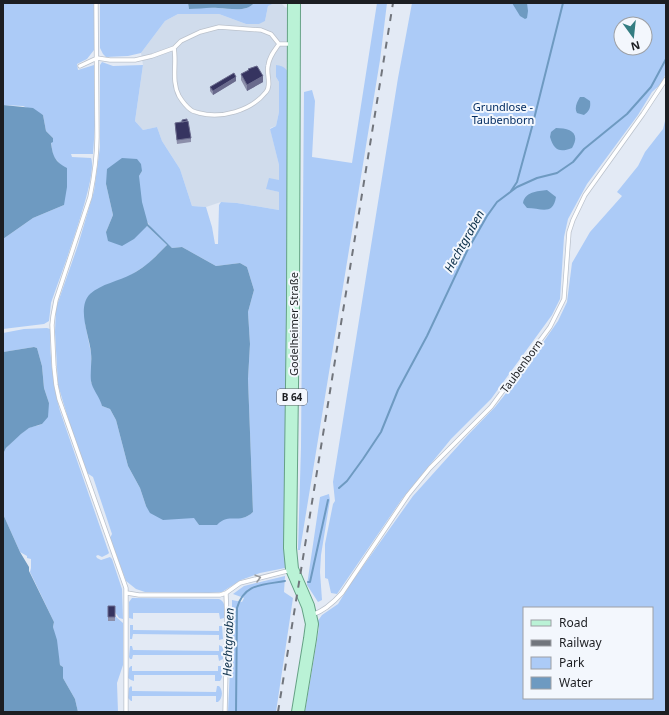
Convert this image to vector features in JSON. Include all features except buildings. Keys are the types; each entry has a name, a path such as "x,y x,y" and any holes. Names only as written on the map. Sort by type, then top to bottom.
{"main road":[{"name":"Godelheimer Straße","path":"294,3 293,304 290,548 292,570 311,615 310,639 298,712"}],"lane":[{"path":"96,3 97,150 94,179 90,197 56,300 52,325 52,339 56,385 59,399 127,592 126,712"},
{"path":"80,66 97,58 110,60 135,60 152,56 174,48 181,41 200,32 220,27 261,30 270,34 279,44 294,44"},
{"path":"174,48 175,85 179,96 192,111 209,116 240,110 253,104 267,91 269,79 267,67 270,57 279,44"},
{"name":"Taubenborn","path":"311,615 330,605 342,593 408,495 430,468 491,406 550,327 564,299 569,232 573,220 585,195 666,79"},
{"path":"127,592 139,595 220,595 240,583 292,570"},
{"path":"225,712 227,622 226,592"}],"shaded area":[{"path":"275,3 282,4 286,8 290,3 290,77 276,77 279,82 279,112 276,126 270,128 279,165 279,180 267,189 279,192 279,210 221,202 206,207 192,206 180,169 162,141 157,127 143,130 135,121 143,65 141,53 165,21 178,14 219,14 246,24 265,21 268,6"}],"green space":[{"path":"3,3 94,3 94,50 87,59 77,64 78,70 94,65 95,125 93,154 71,154 72,157 91,158 92,168 84,205 51,303 49,321 44,324 3,329 3,239 33,218 64,205 60,164 53,156 51,142 53,138 46,131 43,115 23,106 3,105"},
{"path":"100,3 188,3 189,9 242,9 251,6 254,3 275,3 268,6 265,21 259,24 246,24 219,14 178,14 165,21 141,53 128,56 106,57 100,48"},
{"path":"377,3 387,3 380,60 300,550 298,550 301,447 304,92 312,90 315,101 312,157 352,163"},
{"name":"Grundlose - Taubenborn","path":"412,3 666,3 666,73 661,84 652,92 638,115 587,184 568,219 564,237 560,299 552,315 491,399 451,439 402,499 337,594 331,593 328,579 325,578 325,544 333,504 335,501 333,482 398,78"},
{"path":"102,62 113,66 143,65 135,121 143,130 157,127 162,141 180,169 192,206 206,207 215,244 218,244 219,205 221,202 279,210 279,192 266,189 269,178 279,180 279,165 270,129 276,126 279,112 279,82 276,77 276,65 285,68 290,77 286,567 260,573 241,580 222,592 145,592 136,589 126,581 110,538 112,534 93,477 87,473 58,385 55,332 56,308 78,245 94,191 100,147 100,65","holes":["142,171 139,176 142,207 148,223 156,233 172,248 182,247 216,266 240,263 247,267 254,290 248,312 250,344 248,379 253,512 243,518 228,518 199,525 195,518 189,518 146,506 140,488 128,466 116,420 110,409 102,406 101,400 91,382 91,353 85,323 131,275 148,264 167,245 147,226 106,232 113,215 106,184"]},
{"path":"666,117 666,712 305,712 319,628 317,622 322,615 338,604 351,583 413,496 495,407 519,377 558,321 567,302 572,263 590,232 622,196 617,192 638,166 645,152 663,129"},
{"path":"24,329 50,329 52,372 60,411 109,553 102,557 98,555 96,556 101,560 110,557 112,559 122,589 123,619 119,618 115,612 115,616 123,623 123,665 117,683 118,712 78,712 75,699 63,678 63,667 60,665 53,627 54,622 30,572 31,559 27,558 27,556 20,552 3,514 4,452 19,435 27,429 42,424 49,403 44,388 42,366 37,348 34,347 3,352 3,333"},
{"path":"329,494 330,500 321,555 320,572 322,600 318,602 307,585 320,497"},
{"path":"285,576 284,592 293,598 276,712 228,712 232,600 242,602 244,598 233,594 244,586"},
{"path":"132,598 219,599 222,600 224,604 224,618 220,619 219,613 133,613 133,619 129,618 129,602"},
{"path":"130,625 133,625 133,630 219,631 219,626 222,626 223,639 219,640 219,635 133,634 132,639 130,639"},
{"path":"219,645 223,647 223,659 219,661 218,655 133,655 132,659 129,657 130,646 132,646 133,650 219,651"},
{"path":"131,666 132,671 218,671 218,666 221,666 222,678 220,681 215,681 215,675 134,675 134,681 128,678 129,668"},
{"path":"131,686 132,691 216,692 217,686 219,686 222,694 218,702 216,702 216,696 132,696 131,701 128,698 129,688"}],"water":[{"path":"188,3 254,3 247,8 242,9 189,9"},
{"path":"512,3 527,3 527,18 525,19 520,16"},
{"path":"580,97 584,97 590,101 589,109 584,115 577,113 576,111 576,105"},
{"path":"3,105 33,108 43,115 46,131 53,138 53,142 51,143 54,155 59,163 67,168 67,187 64,205 33,218 3,239"},
{"path":"556,128 566,129 573,132 575,139 572,148 560,150 555,148 550,137 551,132"},
{"path":"122,158 137,159 141,164 142,171 139,176 142,202 148,224 172,248 182,247 216,266 240,263 247,267 254,290 248,312 250,344 248,379 253,512 243,518 226,519 217,525 199,525 194,518 163,520 150,513 140,488 128,466 116,420 110,409 102,406 100,399 94,390 91,378 91,353 84,315 86,300 90,294 99,288 142,268 167,245 147,226 134,239 122,246 108,241 106,232 113,215 106,184 107,169"},
{"path":"547,190 556,197 552,207 549,209 542,210 527,208 523,203 526,196 529,194"},
{"path":"34,347 37,348 42,366 44,388 49,403 48,417 42,424 29,428 21,434 6,448 3,454 3,352"},
{"path":"3,514 54,622 53,627 57,640 60,665 63,667 63,678 75,699 78,712 3,712"}],"waterway":[{"path":"511,191 517,182 563,3"},
{"name":"Hechtgraben","path":"339,488 347,481 381,432 398,390 427,336 467,251 487,216 497,202 517,187 537,178 557,173 573,162 584,149 627,114 651,87 666,59"},
{"name":"Hechtgraben","path":"308,582 310,582 328,500"},
{"name":"Hechtgraben","path":"236,712 237,608 240,600 249,590 262,585 285,581"}],"railway":[{"path":"278,712 393,3"}]}
